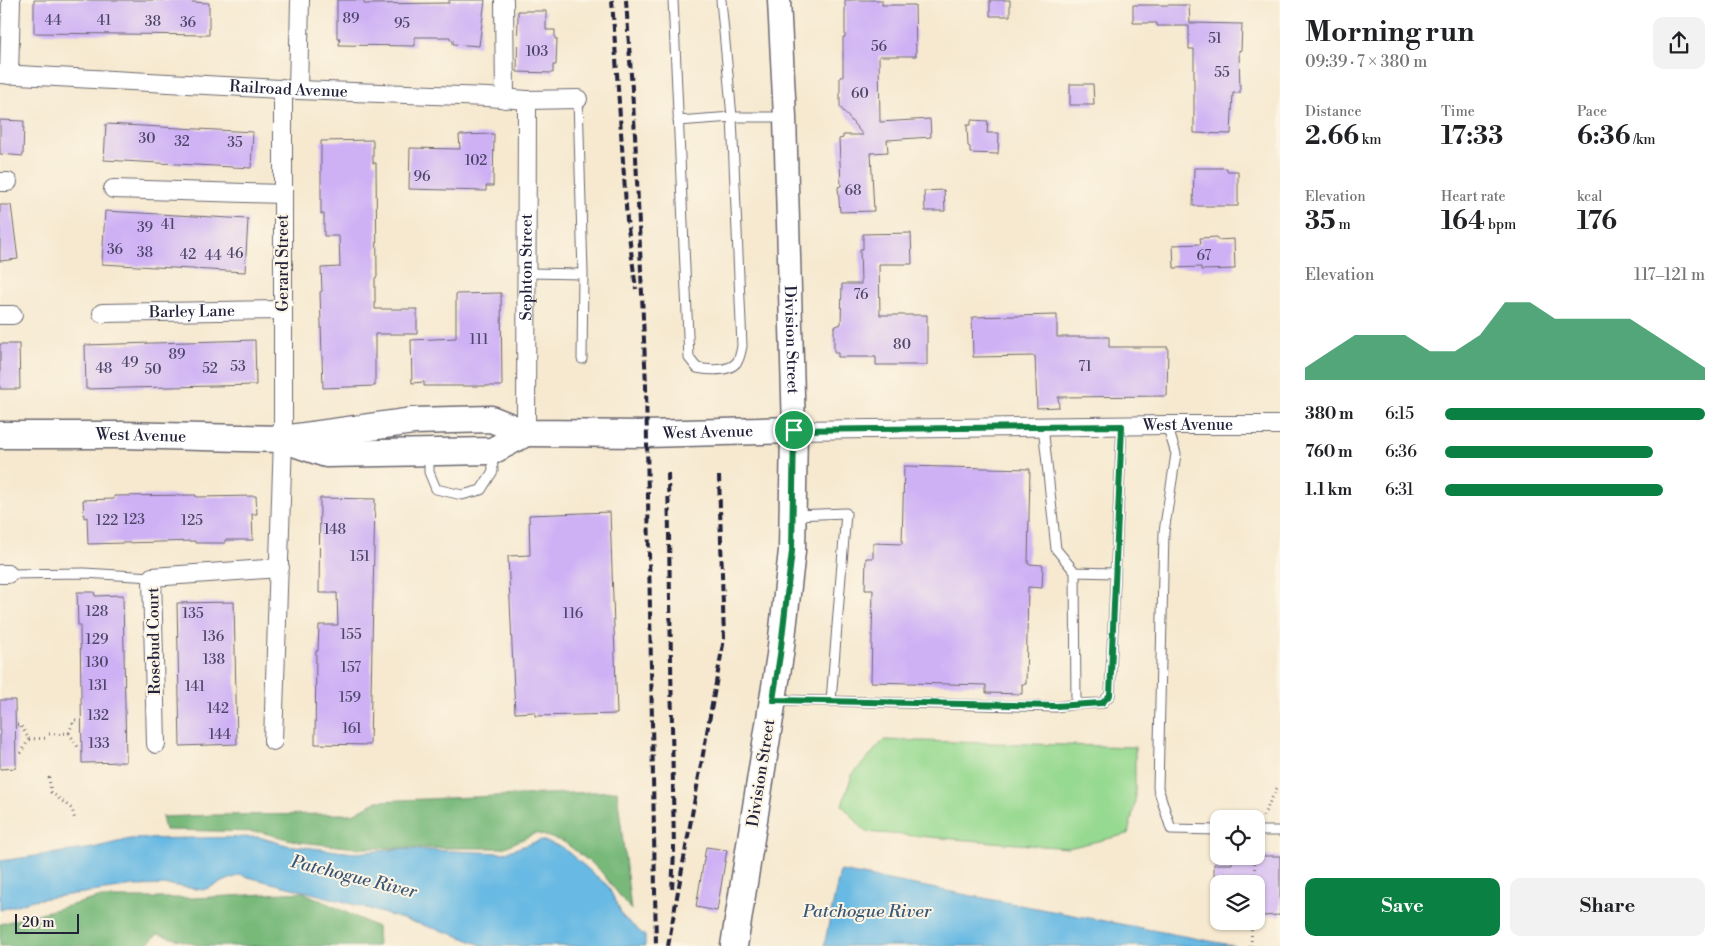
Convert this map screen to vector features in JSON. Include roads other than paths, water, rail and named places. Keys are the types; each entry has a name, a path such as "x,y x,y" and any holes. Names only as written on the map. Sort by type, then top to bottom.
{"main road":[{"name":"West Avenue","path":"0,435 122,434 283,439 413,422 490,419 526,433 647,434 794,430"},
{"name":"Division Street","path":"735,939 780,655 792,551 794,430"},
{"name":"West Avenue","path":"283,439 326,454 492,451 526,433"}],"street":[{"path":"4,74 11,0"},
{"name":"Gerard Street","path":"283,439 283,194 290,89 300,0"},
{"path":"504,0 505,100"},
{"name":"Division Street","path":"779,0 785,117 794,430"},
{"name":"Railroad Avenue","path":"4,74 488,97 505,100 578,99"},
{"name":"Sephton Street","path":"526,433 528,273 527,100"},
{"path":"113,189 283,194"},
{"name":"Barley Lane","path":"102,313 283,310"},
{"name":"West Avenue","path":"794,430 1280,425"},
{"path":"273,741 283,439"},
{"name":"Rosebud Court","path":"156,744 152,576 280,568"}],"lane":[{"path":"673,0 689,358 697,368 707,369 730,368 737,362 742,346 732,117 721,0"},
{"path":"578,99 583,274 582,359"},
{"path":"678,121 732,117 785,117"},
{"path":"528,273 583,274"},
{"path":"1167,425 1176,454 1164,532 1158,788 1171,829 1210,830"},
{"path":"1043,426 1056,549 1075,572 1076,704"},
{"path":"773,700 1056,706 1102,703 1110,695 1122,426"},
{"path":"429,452 429,472 436,489 462,495 481,490 493,471 492,451"},
{"path":"793,515 846,513 831,701"},
{"path":"1075,572 1115,573"},
{"path":"4,574 152,576"},
{"path":"1265,831 1280,832"}],"water":[{"path":"259,837 286,845 355,853 400,849 503,853 541,840 562,847 608,886 623,917 645,936 645,946 484,946 453,934 335,899 240,875 203,890 170,885 134,886 33,900 0,910 0,861 93,848 130,839"},
{"name":"Patchogue River","path":"841,871 1236,946 824,946"}],"railway":[{"path":"612,0 627,220 636,289"},
{"path":"626,0 635,134 646,386 656,946"},
{"path":"668,473 674,851 672,891"},
{"path":"668,946 724,639 719,476"}]}
